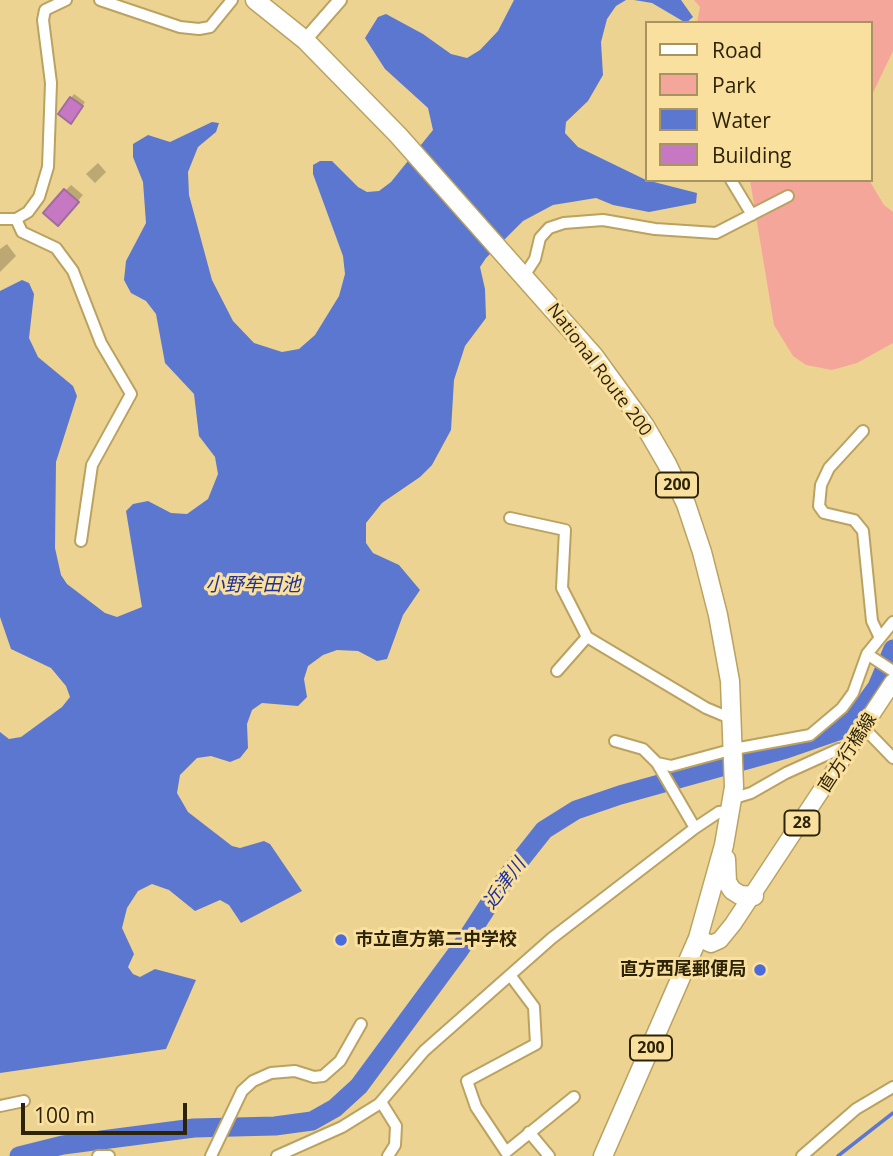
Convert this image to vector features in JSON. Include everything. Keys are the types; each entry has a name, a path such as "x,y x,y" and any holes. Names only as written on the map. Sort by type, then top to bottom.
{"highway":[{"name":"National Route 200","path":"255,0 305,40 398,135 565,321 645,426 686,504 718,615 730,681 734,749 732,799 724,845 698,938 603,1156"},
{"path":"724,845 727,882 740,895 754,896"}],"main road":[{"name":"直方行橋線","path":"698,938 710,944 720,940 754,896 865,729 892,674"}],"street":[{"path":"0,219 16,219 28,212 38,197 48,167 51,82 43,20 46,10 66,0"},
{"path":"100,0 180,27 199,29 210,27 232,0"},
{"path":"305,40 340,0"},
{"path":"733,182 752,215"},
{"path":"520,272 535,258 540,238 550,228 564,223 603,220 655,229 716,233 788,196"},
{"path":"16,219 22,232 56,248 73,271 101,343 131,394 92,465 82,541"},
{"path":"863,431 829,468 821,485 819,506 824,513 854,520 863,531 872,621 879,636"},
{"path":"510,518 565,530 562,588 587,637 706,708 725,716 732,714"},
{"path":"660,767 734,749 778,743 810,735 820,729 853,693 879,636 893,622"},
{"path":"557,671 587,637"},
{"path":"869,655 892,674"},
{"path":"865,729 893,758"},
{"path":"615,741 643,749 660,767 695,828"},
{"path":"277,1156 342,1128 381,1102 424,1051 510,975 695,828 719,812 732,799 751,793 786,773 839,749 852,748"},
{"path":"510,975 534,1006 536,1044 467,1082 476,1107 504,1154 574,1097"},
{"path":"211,1156 242,1091 253,1081 271,1073 295,1071 314,1077 323,1076 340,1061 361,1024"},
{"path":"802,1156 856,1109 893,1087"},
{"path":"0,1106 24,1101"},
{"path":"381,1102 396,1126 395,1144 388,1156"},
{"path":"529,1132 549,1156"},
{"path":"98,1156 108,1156"}],"green space":[{"path":"694,0 893,0 893,51 872,95 872,21 697,21 700,7"},
{"path":"750,182 870,182 884,205 893,212 893,343 857,363 832,370 806,365 793,356 774,325"}],"water":[{"name":"小野牟田池","path":"514,0 626,0 616,6 607,19 601,42 603,75 588,101 566,122 565,133 578,147 644,179 644,182 697,193 696,203 649,212 613,205 596,198 553,205 523,221 486,258 480,267 485,289 486,318 465,346 454,380 451,430 432,465 420,477 382,503 366,523 366,543 373,553 399,565 420,590 403,615 387,659 377,661 358,651 337,650 323,655 308,666 304,679 307,697 298,706 262,703 252,710 247,724 248,748 240,758 230,762 211,756 197,758 180,775 177,793 188,812 232,846 240,848 264,841 270,844 302,891 241,923 229,905 220,900 195,911 169,890 152,884 138,891 127,908 122,928 134,954 128,967 133,974 140,977 155,969 196,980 166,1049 0,1073 0,732 9,739 21,737 62,707 70,697 66,686 51,668 11,649 0,617 0,291 22,280 29,283 34,294 29,338 38,357 73,386 77,396 56,462 55,548 61,575 67,584 105,613 117,617 142,607 126,511 133,504 148,501 171,513 187,514 208,499 218,474 215,457 199,436 194,394 165,363 156,314 146,301 131,293 124,280 126,261 146,223 143,182 133,157 133,144 148,135 170,142 212,122 219,123 216,132 198,147 188,172 189,195 212,280 233,321 254,343 282,352 299,349 315,335 339,296 345,274 343,256 313,174 313,165 320,161 332,161 358,187 367,192 379,191 391,182 433,130 428,108 385,69 365,38 378,17 386,14 423,34 451,54 467,58 480,50 498,31"},
{"path":"634,0 681,0 693,17 683,21 652,3"}],"building":[{"path":"70,97 83,106 71,124 58,114"},
{"path":"64,189 79,202 58,226 43,213"}],"waterway":[{"name":"近津川","path":"19,1156 63,1145 194,1128 275,1126 312,1121 335,1108 359,1086 460,949 506,878 544,830 576,810 620,795 786,749 838,731 856,716 877,687 893,649"},
{"path":"838,1156 893,1113"}],"place":[{"name":"市立直方第二中学校","path":"341,940"},
{"name":"直方西尾郵便局","path":"760,970"}]}
